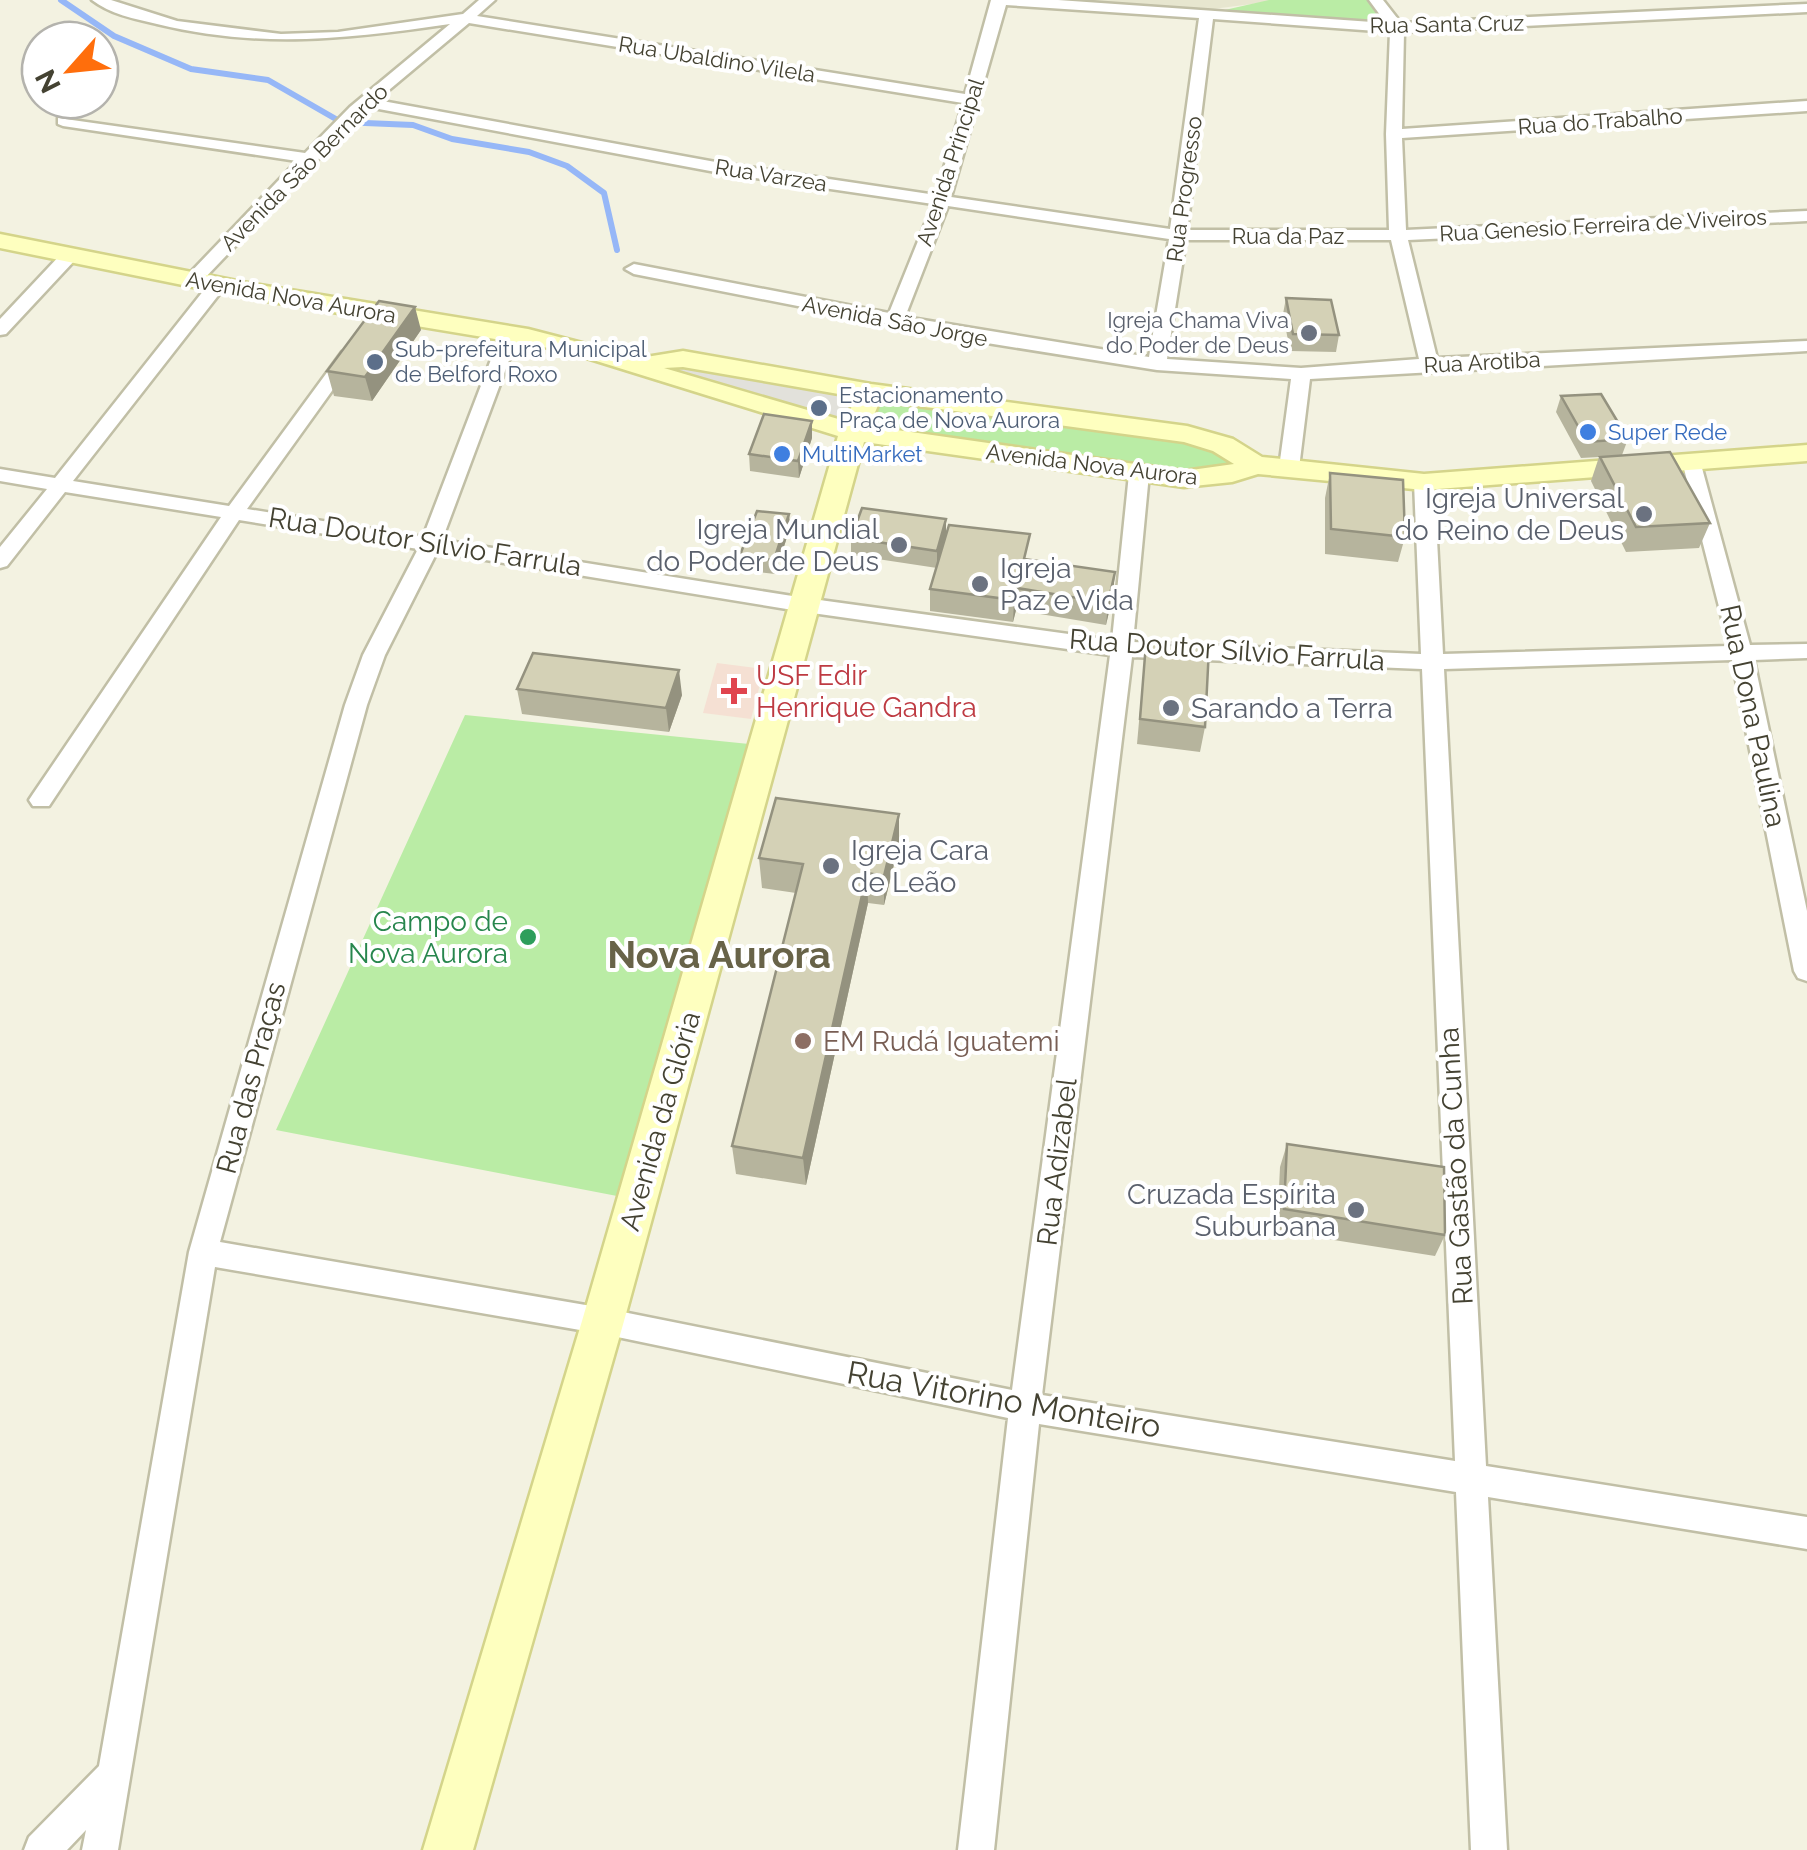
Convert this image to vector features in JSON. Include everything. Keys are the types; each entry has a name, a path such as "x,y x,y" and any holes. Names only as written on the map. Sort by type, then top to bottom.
{"street":[{"name":"Avenida São Bernardo","path":"98,0 131,14 177,24 281,38 338,36 462,18"},
{"name":"Avenida São Bernardo","path":"0,561 206,282 309,158 360,106 488,0"},
{"path":"1000,0 1207,14 1269,0"},
{"name":"Avenida Principal","path":"894,322 942,202 1000,0"},
{"path":"1376,0 1397,28 1394,134 1398,235 1429,365"},
{"name":"Rua Santa Cruz","path":"1207,14 1397,28 1807,8"},
{"name":"Rua Progresso","path":"1157,364 1207,14"},
{"name":"Rua Ubaldino Vilela","path":"462,18 972,100"},
{"name":"Rua Varzea","path":"360,106 721,168 1178,235"},
{"name":"Rua do Trabalho","path":"1394,134 1807,106"},
{"path":"63,121 309,158"},
{"name":"Rua Genesio Ferreira de Viveiros","path":"1398,235 1807,216"},
{"name":"Rua da Paz","path":"1178,235 1398,235"},
{"name":"Avenida Nova Aurora","path":"0,241 206,282 368,329 509,336 640,363 683,359 871,392 1187,434 1223,445 1255,465"},
{"path":"0,330 69,256"},
{"name":"Avenida São Jorge","path":"634,268 894,322 1157,364"},
{"path":"41,800 236,511 368,329"},
{"name":"Rua das Praças","path":"100,1850 132,1685 203,1252 356,705 374,655 431,543 509,336"},
{"name":"Rua Arotiba","path":"1157,364 1301,374 1807,346"},
{"name":"Avenida Nova Aurora","path":"640,363 661,376 854,432 1138,474 1208,478 1255,465 1424,482 1807,453"},
{"path":"1289,468 1301,374"},
{"name":"Avenida da Glória","path":"448,1850 603,1322 854,432 871,392"},
{"name":"Rua Dona Paulina","path":"1692,462 1742,655 1807,971"},
{"name":"Rua Adizabel","path":"976,1850 1026,1406 1122,649 1138,474"},
{"name":"Rua Doutor Sílvio Farrula","path":"0,476 806,604 1122,649 1432,662 1807,650"},
{"name":"Rua Gastão da Cunha","path":"1424,482 1490,1850"},
{"name":"Rua Vitorino Monteiro","path":"203,1252 603,1322 1026,1406 1807,1533"},
{"path":"42,1850 112,1778"}],"shaded area":[{"path":"1016,0 1284,0 1173,14"},
{"name":"Estacionamento Praça de Nova Aurora","path":"674,358 871,392 853,432 661,376"},
{"name":"USF Edir Henrique Gandra","path":"717,663 764,669 751,719 703,713"}],"green space":[{"path":"1269,0 1376,0 1397,28 1207,14"},
{"path":"871,392 1162,431 1255,465 1208,478 853,432"},
{"name":"Campo de Nova Aurora","path":"465,715 749,744 617,1196 276,1130"}],"building":[{"path":"1286,298 1331,300 1339,335 1293,334"},
{"path":"379,301 415,307 365,377 327,371"},
{"path":"1601,394 1628,439 1587,442 1561,396"},
{"path":"764,414 812,421 798,461 749,454"},
{"path":"1670,452 1710,523 1636,527 1600,457"},
{"path":"1330,473 1403,480 1405,537 1331,529"},
{"path":"862,508 946,519 937,551 851,538"},
{"path":"757,511 789,514 774,560 740,555"},
{"path":"949,525 1030,534 1024,559 1115,572 1108,603 1017,588 1014,600 930,589"},
{"name":"Sarando a Terra","path":"1146,643 1209,648 1205,727 1140,719"},
{"path":"533,653 679,670 666,708 517,689"},
{"path":"776,798 899,814 884,876 867,873 803,1158 732,1146 803,864 759,858"},
{"name":"Cruzada Espírita Suburbana","path":"1287,1144 1444,1167 1445,1235 1284,1209"}],"waterway":[{"path":"61,0 114,36 191,69 268,80 341,122 413,125 452,139 529,152 567,166 604,193 617,250"}],"place":[{"name":"Igreja Chama Viva do Poder de Deus","path":"1309,333"},
{"name":"Sub-prefeitura Municipal de Belford Roxo","path":"375,362"},
{"name":"Estacionamento Praça de Nova Aurora","path":"819,408"},
{"name":"Super Rede","path":"1588,432"},
{"name":"MultiMarket","path":"782,454"},
{"name":"Igreja Universal do Reino de Deus","path":"1644,514"},
{"name":"Igreja Mundial do Poder de Deus","path":"899,545"},
{"name":"Igreja Paz e Vida","path":"980,584"},
{"name":"USF Edir Henrique Gandra","path":"734,691"},
{"name":"Sarando a Terra","path":"1171,708"},
{"name":"Igreja Cara de Leão","path":"831,866"},
{"name":"Campo de Nova Aurora","path":"528,937"},
{"name":"EM Rudá Iguatemi","path":"803,1041"},
{"name":"Cruzada Espírita Suburbana","path":"1356,1210"}],"district":[{"name":"Nova Aurora","path":"719,954"}]}
